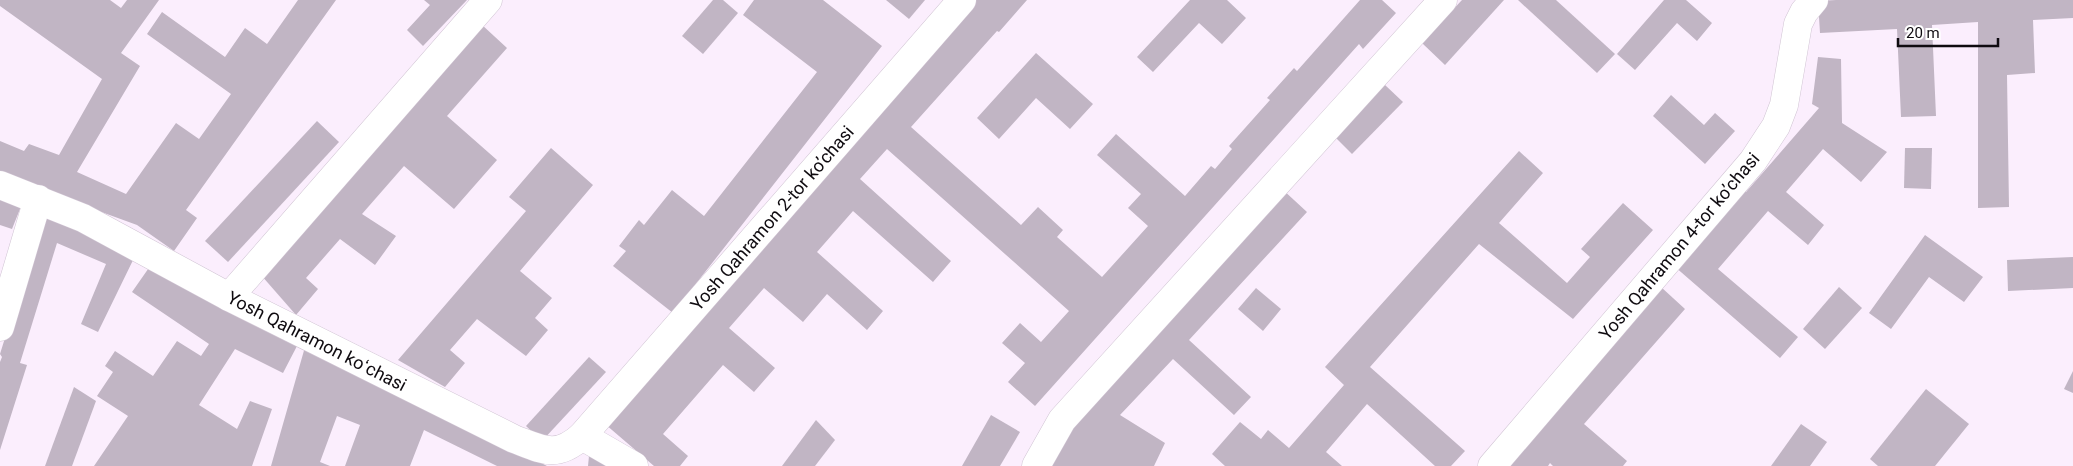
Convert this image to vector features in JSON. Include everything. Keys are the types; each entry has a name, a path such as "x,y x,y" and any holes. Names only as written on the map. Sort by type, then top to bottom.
{"street":[{"path":"229,297 488,0"},
{"name":"Yosh Qahramon 2-tor koʼchasi","path":"574,450 962,0"},
{"path":"1036,466 1062,420 1443,0"},
{"name":"Yosh Qahramon 4-tor koʼchasi","path":"1492,466 1753,161 1776,126 1784,105 1798,24 1804,12 1814,0"},
{"name":"Yosh Qahramon koʻchasi","path":"0,185 84,218 229,297 514,439 547,452 574,450"},
{"path":"0,327 38,199"},
{"path":"574,450 634,466"}],"building":[{"path":"0,0 110,0 121,8 127,0 159,0 121,53 140,66 77,172 126,194 176,123 199,139 231,94 147,34 162,12 225,57 245,28 267,44 298,0 336,0 186,210 197,218 174,251 137,225 0,175 0,141 24,151 29,144 59,155 102,79 0,6"},
{"path":"424,0 467,0 423,46 407,30 430,5"},
{"path":"713,0 723,0 738,13 703,54 682,36"},
{"path":"754,0 823,0 882,46 673,313 613,266 626,251 619,246 639,220 644,225 672,190 704,216 817,72 743,15"},
{"path":"886,0 925,0 909,19"},
{"path":"976,0 1027,0 911,127 1021,225 1038,207 1063,230 1057,237 1102,277 1148,226 1128,208 1141,194 1097,155 1116,134 1185,196 1211,166 1215,169 1232,149 1229,146 1270,100 1267,98 1294,68 1297,71 1360,0 1382,0 1396,13 1363,49 1359,44 1035,406 1008,382 1025,363 1002,343 1020,323 1041,342 1069,311 887,149 860,179 951,261 933,282 853,211 817,252 883,311 867,330 827,294 803,322 764,288 729,328 775,368 754,392 723,365 663,434 688,456 680,466 654,466 605,424 764,238"},
{"path":"1190,0 1227,0 1246,18 1222,44 1199,23 1153,72 1137,57"},
{"path":"1462,0 1504,0 1445,65 1422,43"},
{"path":"1518,0 1556,0 1615,54 1597,73"},
{"path":"1664,0 1686,0 1712,23 1697,41 1677,23 1635,70 1617,54"},
{"path":"2073,0 2073,18 2033,20 2035,73 2007,75 2009,207 1978,208 1978,22 1932,25 1936,116 1901,117 1897,29 1820,33 1818,1"},
{"path":"481,24 507,48 447,116 497,160 454,209 404,166 362,214 396,236 375,265 340,239 306,278 318,289 296,315 261,275"},
{"path":"1036,53 1093,104 1070,129 1036,98 999,139 977,118"},
{"path":"1818,57 1841,59 1842,123 1887,152 1861,182 1823,149 1786,192 1824,225 1808,245 1768,211 1718,269 1798,337 1780,358 1674,266 1742,188 1746,192 1819,108 1812,104"},
{"path":"1385,85 1403,102 1352,154 1334,136"},
{"path":"1671,95 1704,125 1715,113 1735,131 1705,164 1653,116"},
{"path":"317,121 339,142 228,262 205,241"},
{"path":"551,148 593,185 520,271 552,298 535,318 548,330 526,356 477,319 450,350 465,363 445,387 398,360 526,211 509,197"},
{"path":"1905,148 1932,148 1931,189 1904,188"},
{"path":"1519,151 1543,173 1499,223 1567,283 1590,257 1581,249 1623,203 1653,230 1573,319 1479,244 1370,367 1465,451 1451,466 1435,466 1367,404 1326,452 1342,466 1225,466 1212,454 1240,422 1261,439 1268,430 1289,448 1344,385 1325,367"},
{"path":"1281,188 1307,212 1189,340 1251,397 1234,415 1173,359 1120,415 1165,443 1154,466 1044,466 1067,423"},
{"path":"0,191 24,199 12,229 0,225"},
{"path":"45,209 136,254 98,332 81,324 106,264 57,243 20,363 27,365 0,450 0,362 2,357 0,354"},
{"path":"1925,235 1983,277 1964,302 1929,277 1891,329 1869,313"},
{"path":"2073,257 2073,288 2008,291 2007,260"},
{"path":"153,262 230,313 297,346 283,373 235,349 199,405 237,429 250,401 272,409 252,466 94,466 128,416 97,396 113,372 105,366 115,351 153,376 177,341 201,356 209,344 132,292"},
{"path":"1661,287 1685,309 1584,424 1627,461 1623,466 1553,466 1550,463 1548,466 1505,466"},
{"path":"1839,287 1862,308 1825,349 1803,329"},
{"path":"1256,288 1281,309 1263,331 1238,309"},
{"path":"307,340 547,466 497,466 424,430 410,466 345,466 360,425 337,416 320,462 330,466 271,466"},
{"path":"589,357 606,372 542,441 526,426"},
{"path":"2073,371 2073,393 2064,389"},
{"path":"74,387 96,401 72,466 45,466"},
{"path":"1926,389 1969,424 1935,466 1878,466 1870,459"},
{"path":"991,415 1020,432 1000,466 962,466"},
{"path":"816,420 835,440 815,466 782,466"},
{"path":"1801,424 1827,442 1810,466 1771,466"},
{"path":"589,456 619,466 588,466"}]}
